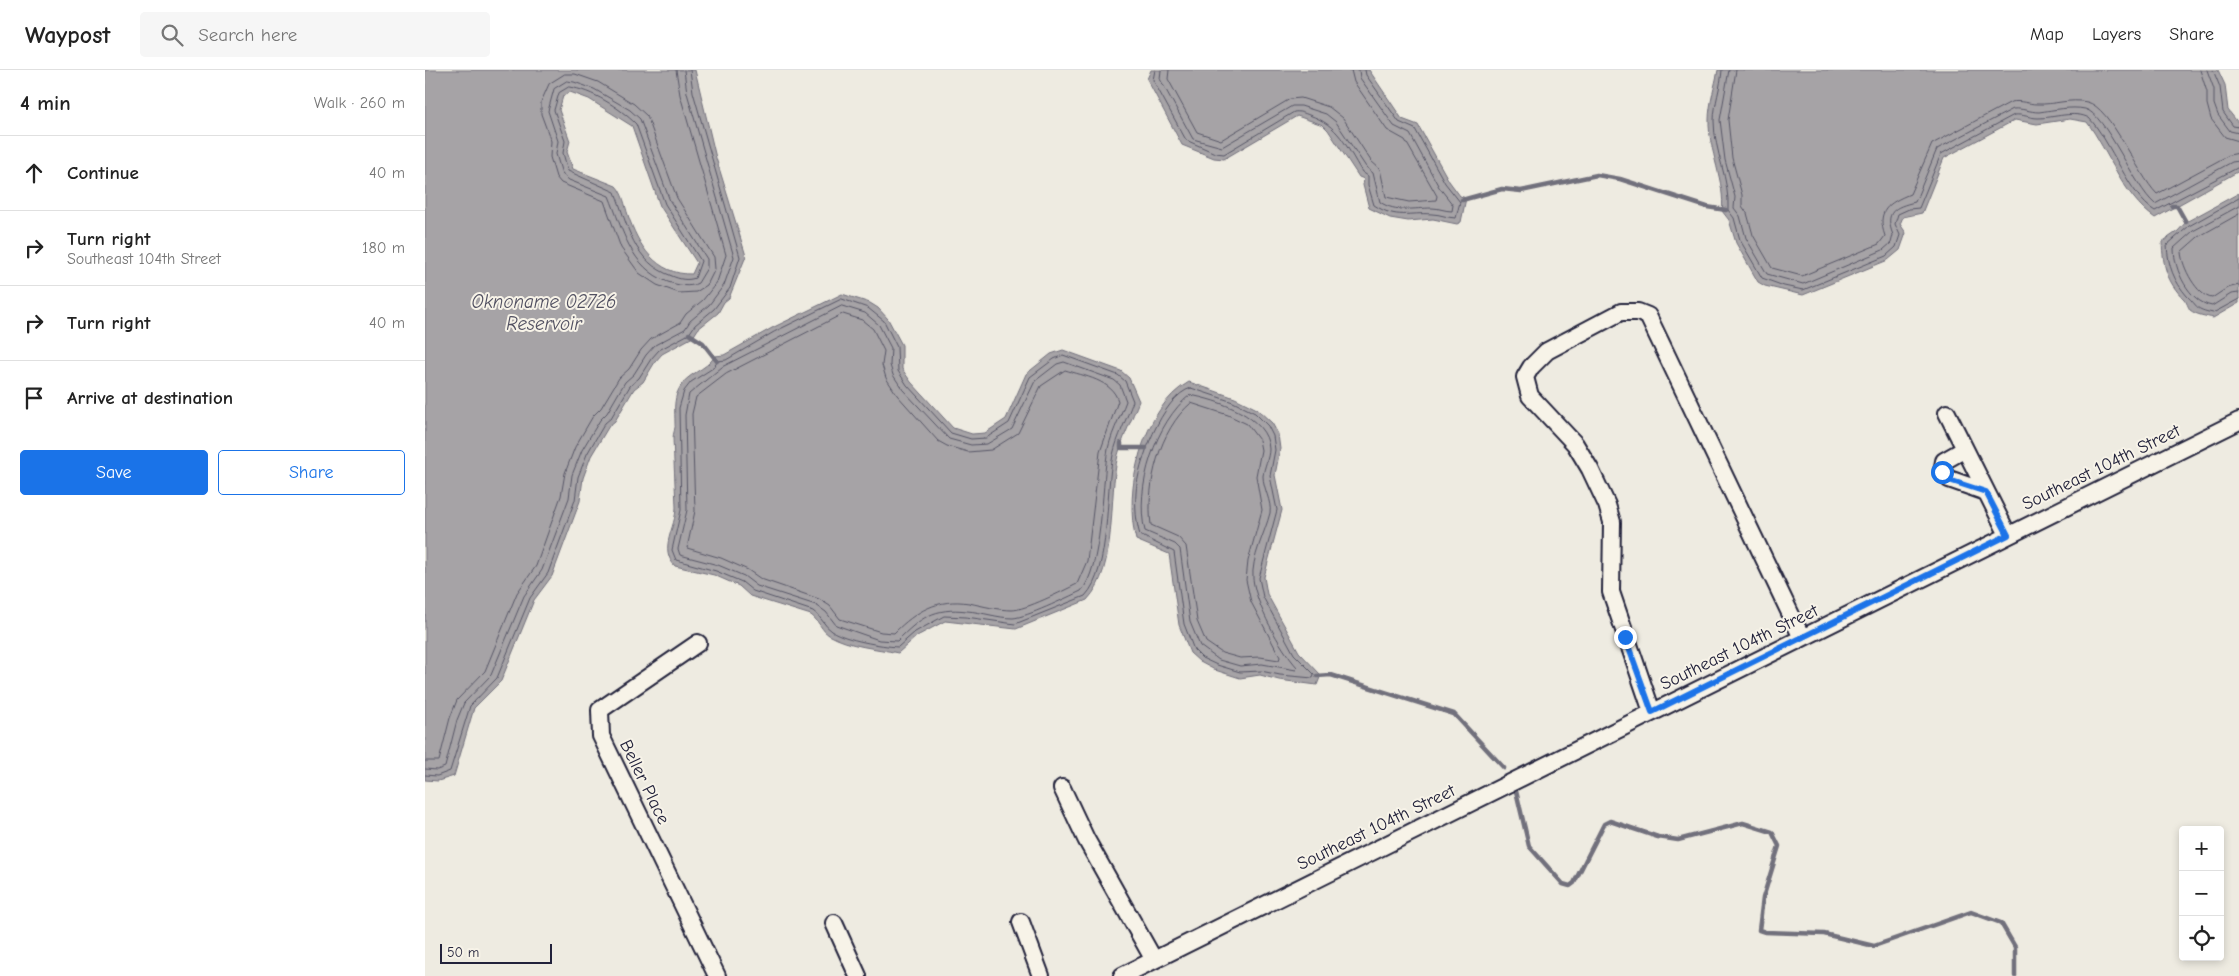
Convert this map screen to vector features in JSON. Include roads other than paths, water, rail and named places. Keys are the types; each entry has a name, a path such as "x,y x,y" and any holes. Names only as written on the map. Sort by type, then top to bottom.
{"street":[{"path":"1652,712 1611,592 1612,522 1607,505 1590,469 1575,444 1530,396 1525,386 1525,377 1531,367 1547,351 1621,312 1638,312 1648,316 1652,323 1802,638"},
{"path":"1947,413 2008,535"},
{"name":"Southeast 104th Street","path":"1122,976 2239,420"},
{"path":"1965,449 1945,461 1942,472 1949,480 1986,492"},
{"name":"Beller Place","path":"698,643 600,710 601,736 717,976"},
{"path":"1062,788 1087,840 1154,960"},
{"path":"1021,922 1041,976"},
{"path":"835,923 858,976"}],"water":[{"name":"Oknoname 02726 Reservoir","path":"425,70 695,70 716,158 746,256 729,298 724,302 718,313 698,329 693,337 662,354 643,382 634,389 615,421 609,426 591,456 583,478 580,501 552,576 534,600 501,681 474,708 454,776 438,781 425,780","holes":["570,92 589,99 632,126 660,206 697,263 692,274 679,273 668,269 650,256 637,237 622,196 616,186 573,169 567,152 570,141 559,110 563,96"]},
{"path":"1151,70 1369,70 1402,119 1418,125 1449,181 1460,196 1466,198 1461,222 1457,224 1433,219 1408,221 1390,218 1369,208 1363,185 1364,179 1359,177 1328,130 1323,125 1297,116 1224,159 1214,158 1182,145 1147,79"},
{"path":"1718,70 2218,70 2225,85 2228,110 2239,124 2239,171 2155,218 2144,209 2125,186 2087,122 2070,119 2037,124 2015,120 1944,158 1922,213 1903,217 1900,224 1906,233 1900,250 1888,260 1803,295 1765,286 1758,282 1736,243 1729,220 1722,211 1722,189 1709,131 1709,114"},
{"path":"2239,193 2239,303 2213,318 2192,312 2178,293 2167,273 2163,259 2162,242 2178,231 2186,222"},
{"path":"842,294 870,303 878,308 888,319 902,345 902,369 911,382 953,428 972,434 985,433 1006,419 1026,374 1051,354 1063,350 1121,371 1129,378 1139,401 1118,455 1108,551 1104,570 1097,586 1087,600 1016,629 945,621 917,636 898,653 854,645 837,639 827,633 811,615 750,596 739,586 714,575 675,566 670,559 668,545 676,507 673,438 675,402 682,384 691,375 707,365 715,356 724,355 772,328"},
{"path":"1189,382 1235,398 1257,409 1272,423 1278,434 1280,449 1275,475 1282,510 1264,577 1267,594 1299,652 1321,675 1317,685 1279,680 1260,675 1240,678 1215,670 1200,662 1190,653 1179,625 1169,554 1136,540 1132,499 1140,453 1148,431 1159,411 1173,394"}],"waterway":[{"path":"1462,200 1502,189 1521,191 1597,175 1620,179 1707,207 1726,210"},
{"path":"2172,206 2177,206 2186,222"},
{"path":"689,334 703,343 717,361"},
{"path":"1121,443 1121,448 1146,448"},
{"path":"1317,676 1331,675 1454,714 1504,768"},
{"path":"1516,791 1529,846 1563,884 1570,886 1574,883 1604,824 1610,821 1658,837 1678,840 1743,823 1772,832 1779,846 1763,898 1759,930 1765,932 1824,934 1874,946 1971,912 2001,923 2015,947 2015,976"}]}
